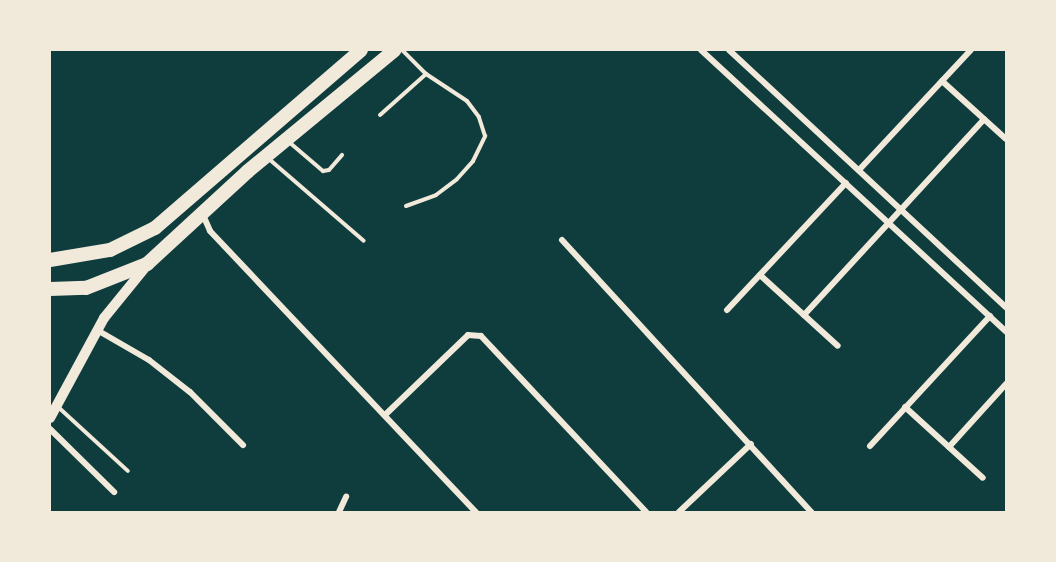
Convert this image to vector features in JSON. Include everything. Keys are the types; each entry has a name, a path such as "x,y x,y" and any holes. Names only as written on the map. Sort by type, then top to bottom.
{"highway":[{"path":"50,260 110,250 155,228 362,50"},
{"path":"50,289 86,288 147,264 266,156 395,50"}],"street":[{"path":"700,50 1006,332"},
{"path":"729,50 1005,302"},
{"path":"859,170 971,50"},
{"path":"942,81 1006,139"},
{"path":"804,315 984,119"},
{"path":"727,310 846,183"},
{"path":"203,215 210,231 476,513"},
{"path":"562,240 751,444 811,513"},
{"path":"50,418 97,330 120,294 147,264"},
{"path":"760,274 838,346"},
{"path":"870,446 990,316"},
{"path":"97,330 149,360 190,392 217,423 243,444"},
{"path":"385,415 468,335 481,336 646,513"},
{"path":"949,447 1006,384"},
{"path":"905,407 983,478"},
{"path":"50,429 114,492"},
{"path":"679,513 751,444"},
{"path":"339,513 346,497"}],"lane":[{"path":"402,50 426,74 467,101 479,117 485,136 473,161 457,179 435,195 406,206"},
{"path":"380,115 426,74"},
{"path":"286,140 323,171 329,171 342,155"},
{"path":"266,156 364,241"},
{"path":"56,406 128,471"}]}
